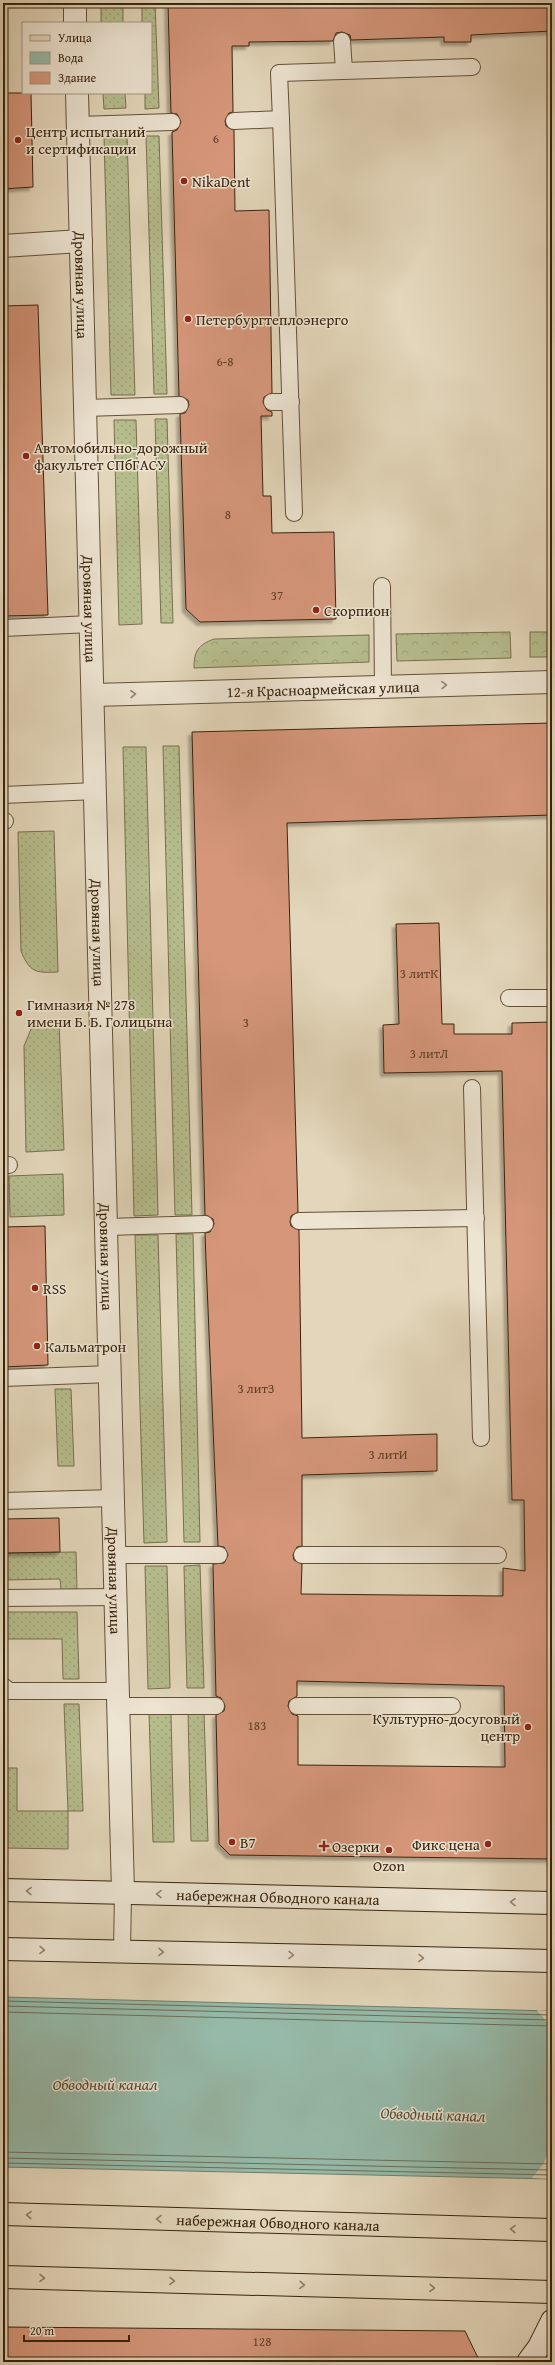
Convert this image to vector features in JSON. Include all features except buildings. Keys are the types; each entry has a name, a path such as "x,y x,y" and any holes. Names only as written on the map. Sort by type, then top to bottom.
{"main road":[{"name":"набережная Обводного канала","path":"3,2214 552,2230"},
{"path":"3,2277 552,2292"}],"street":[{"path":"75,3 75,22"},
{"name":"Дровяная улица","path":"77,94 120,1698 123,1893"},
{"path":"3,246 81,241"},
{"name":"12-я Красноармейская улица","path":"94,695 552,682"},
{"name":"набережная Обводного канала","path":"3,1890 552,1903"},
{"path":"3,1949 552,1961"},
{"path":"528,2362 539,2347 552,2321"}],"lane":[{"path":"342,41 344,70"},
{"path":"294,513 280,73 472,67"},
{"path":"234,121 281,119"},
{"path":"78,125 172,122"},
{"path":"272,402 291,402"},
{"path":"85,408 180,405"},
{"path":"382,586 383,687"},
{"path":"3,628 92,624"},
{"path":"3,795 96,791"},
{"path":"509,998 552,998"},
{"path":"472,1088 481,1438"},
{"path":"299,1221 476,1218"},
{"path":"107,1227 205,1224"},
{"path":"3,1378 111,1374"},
{"path":"3,1501 114,1498"},
{"path":"116,1555 219,1555"},
{"path":"302,1555 498,1555"},
{"path":"3,1598 117,1597"},
{"path":"3,1686 8,1691 216,1706"},
{"path":"297,1706 452,1706"},
{"path":"122,1951 123,1893"}],"green space":[{"path":"101,3 123,3 123,22 101,22"},
{"path":"142,3 155,3 159,108 145,109 145,94 152,94 152,22 142,22"},
{"path":"103,94 125,94 126,108 104,109"},
{"path":"127,136 135,395 111,395 104,137"},
{"path":"146,136 159,136 167,394 154,394"},
{"path":"155,419 167,419 173,623 161,623"},
{"path":"114,420 136,420 142,624 119,625"},
{"path":"510,632 511,658 397,661 396,634"},
{"path":"530,632 552,632 552,657 530,657"},
{"path":"369,635 369,662 194,668 195,657 198,649 214,639"},
{"path":"163,746 179,746 192,1215 175,1215"},
{"path":"123,747 146,747 158,1215 134,1216"},
{"path":"54,831 58,972 39,972 27,964 21,951 18,832"},
{"path":"59,1022 64,1150 26,1152 24,1046 31,1029 39,1023"},
{"path":"63,1174 64,1215 10,1217 9,1176"},
{"path":"176,1234 193,1234 200,1542 184,1542"},
{"path":"135,1235 158,1235 167,1542 144,1543"},
{"path":"55,1389 71,1389 74,1466 58,1466"},
{"path":"76,1552 77,1589 61,1590 60,1579 3,1580 3,1553"},
{"path":"200,1565 204,1688 187,1688 184,1566"},
{"path":"145,1566 167,1566 170,1688 148,1689"},
{"path":"3,1612 77,1612 79,1679 63,1679 62,1639 3,1639"},
{"path":"64,1704 79,1704 83,1811 68,1811"},
{"path":"188,1712 204,1712 208,1841 191,1841"},
{"path":"149,1713 171,1713 174,1842 153,1842"},
{"path":"3,1768 17,1768 17,1811 68,1811 68,1849 3,1848"}],"water":[{"name":"Обводный канал","path":"3,1997 552,2011 552,2179 3,2167"}],"pier":[{"path":"537,2010 552,2011 552,2039 550,2039 548,2024"},
{"path":"548,2152 552,2152 552,2179 532,2178 544,2163"}],"place":[{"name":"Центр испытаний и сертификации","path":"18,140"},
{"name":"NikaDent","path":"184,181"},
{"name":"Петербургтеплоэнерго","path":"188,319"},
{"name":"Автомобильно-дорожный факультет СПбГАСУ","path":"26,456"},
{"name":"Скорпион","path":"316,610"},
{"name":"Гимназия № 278 имени Б. Б. Голицына","path":"19,1013"},
{"name":"RSS","path":"35,1288"},
{"name":"Кальматрон","path":"37,1346"},
{"name":"Культурно-досуговый центр","path":"528,1727"},
{"name":"В7","path":"232,1842"},
{"name":"Фикс цена","path":"488,1844"},
{"name":"Озерки","path":"324,1846"},
{"name":"Ozon","path":"389,1850"}]}
